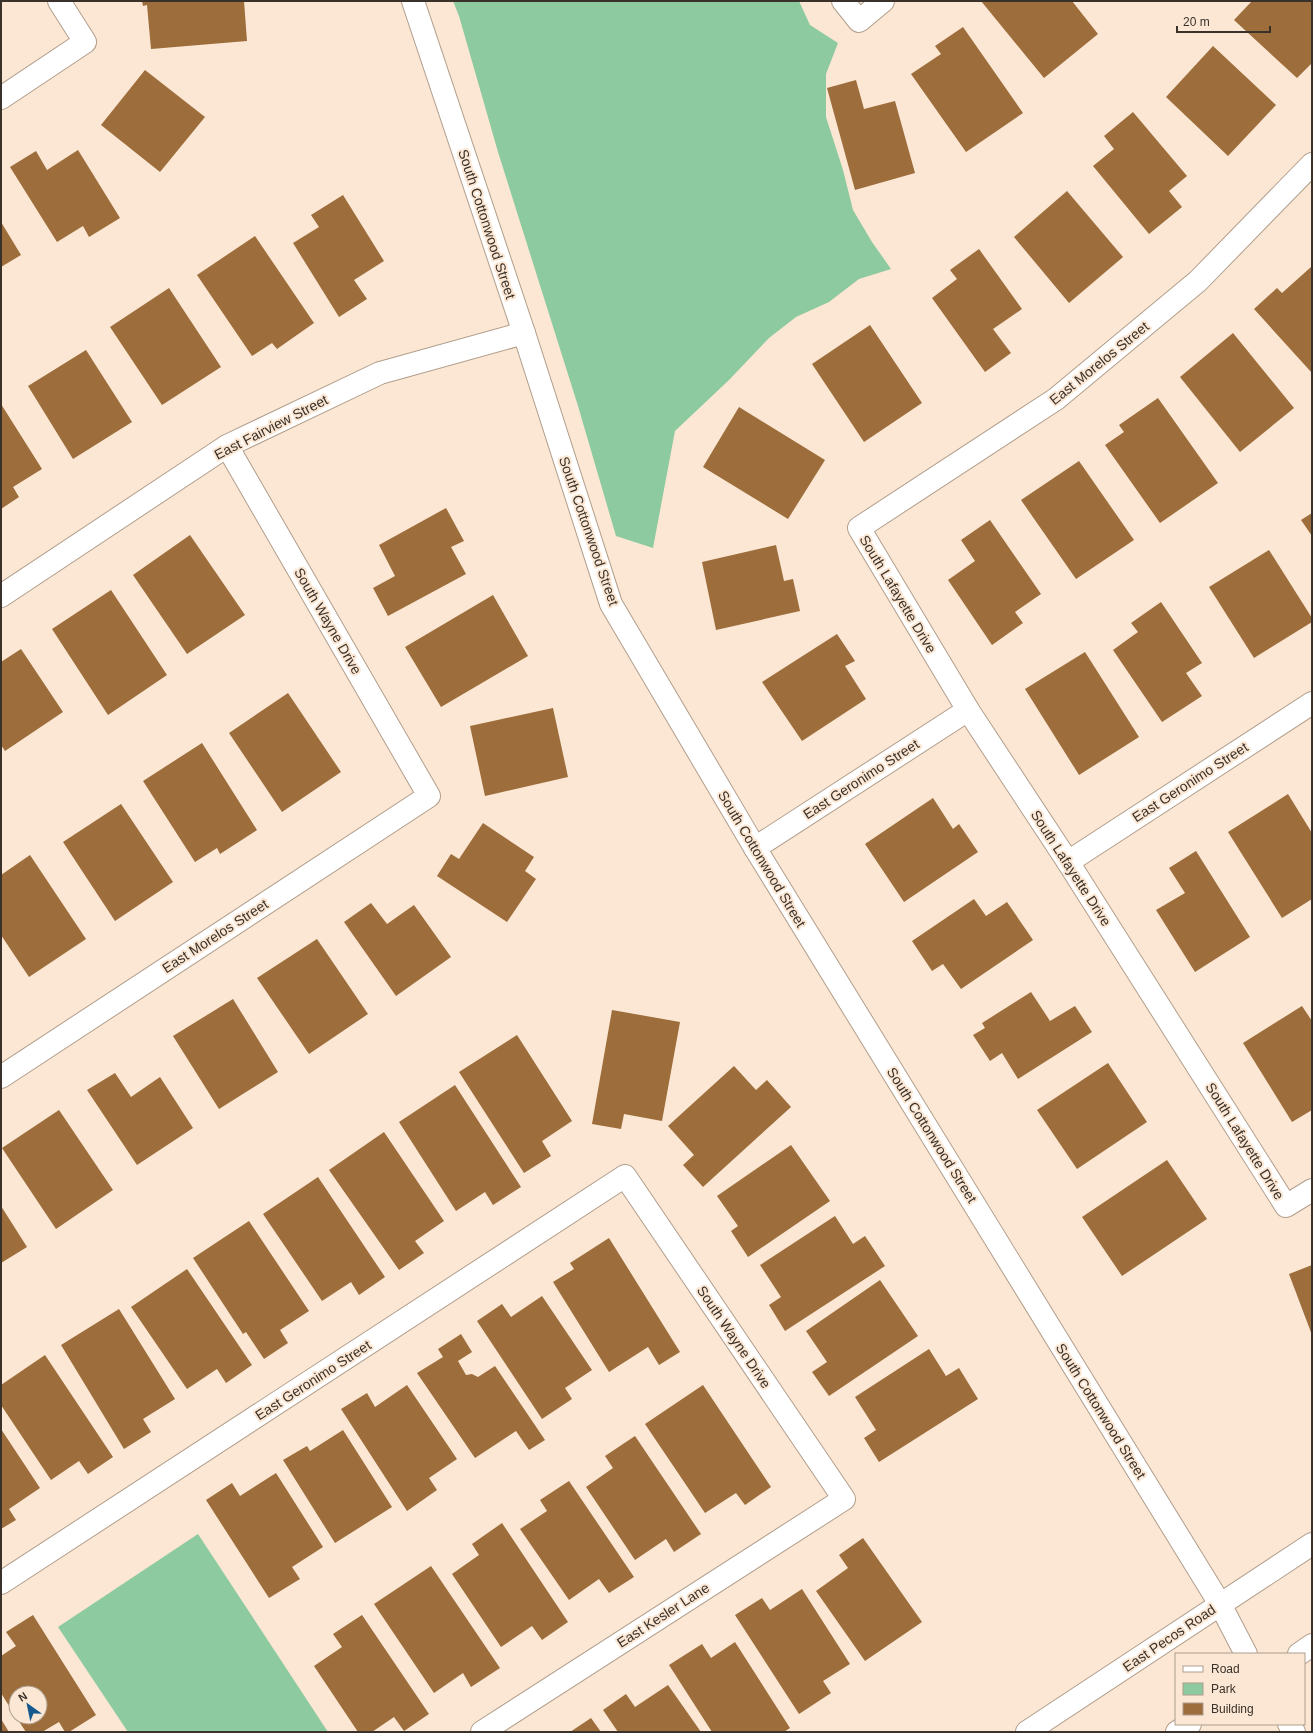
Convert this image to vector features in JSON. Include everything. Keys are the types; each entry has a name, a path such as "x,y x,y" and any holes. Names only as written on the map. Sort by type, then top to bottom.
{"street":[{"path":"1,98 85,42 59,1"},
{"name":"South Cottonwood Street","path":"413,1 524,333 612,604 755,848 1220,1604 1245,1653"},
{"path":"843,1 859,21 883,1"},
{"name":"East Morelos Street","path":"859,528 1056,399 1198,281 1312,164"},
{"name":"East Fairview Street","path":"1,596 227,446 380,373 524,333"},
{"name":"South Wayne Drive","path":"227,446 429,796"},
{"name":"South Lafayette Drive","path":"859,528 968,710 1068,862 1286,1206 1312,1190"},
{"name":"East Geronimo Street","path":"1068,862 1312,703"},
{"name":"East Geronimo Street","path":"755,848 968,710"},
{"name":"East Morelos Street","path":"1,1077 429,796"},
{"name":"South Wayne Drive","path":"625,1176 844,1499"},
{"name":"East Geronimo Street","path":"1,1583 625,1176"},
{"name":"East Kesler Lane","path":"482,1732 844,1499"},
{"name":"East Pecos Road","path":"1027,1732 1312,1544"},
{"path":"1300,1653 1312,1644"},
{"path":"1177,1732 1188,1725"}],"green space":[{"path":"453,1 799,1 810,25 838,43 826,74 826,117 843,170 853,210 872,242 891,269 859,279 829,302 796,317 769,338 729,380 675,431 653,548 616,536 578,406 498,152 459,16"},
{"path":"198,1534 328,1732 128,1732 58,1627"}],"building":[{"path":"142,1 244,1 247,41 151,49 147,5 143,6"},
{"path":"981,1 1072,1 1098,34 1044,78"},
{"path":"1252,1 1312,1 1312,63 1297,78 1234,20"},
{"path":"963,27 1023,113 966,152 911,74 941,54 935,46"},
{"path":"1213,46 1276,105 1228,156 1166,97"},
{"path":"145,70 205,117 160,172 101,125"},
{"path":"856,80 864,109 895,101 915,173 855,190 827,88"},
{"path":"1133,112 1187,176 1169,191 1182,207 1149,234 1093,166 1114,149 1104,136"},
{"path":"78,150 120,218 89,237 83,226 57,242 10,167 36,151 47,170"},
{"path":"1067,191 1123,257 1069,303 1014,237"},
{"path":"343,195 384,261 354,280 367,299 339,317 293,243 319,227 311,215"},
{"path":"1,222 21,255 1,267"},
{"path":"255,236 314,323 277,349 272,343 252,356 197,275"},
{"path":"979,249 1022,309 993,329 1011,353 985,372 932,298 957,279 950,270"},
{"path":"1311,267 1312,373 1254,309 1277,288 1282,293"},
{"path":"169,288 221,367 162,405 110,327"},
{"path":"870,325 922,403 864,442 812,364"},
{"path":"1233,333 1294,408 1240,452 1180,377"},
{"path":"86,350 132,422 73,459 28,386"},
{"path":"1158,398 1218,483 1160,523 1105,445 1124,432 1119,425"},
{"path":"1,404 42,469 13,487 19,497 1,509"},
{"path":"739,407 825,460 788,519 703,467"},
{"path":"1079,461 1134,540 1076,579 1021,500"},
{"path":"446,508 464,541 451,547 466,574 388,616 373,588 395,576 379,545"},
{"path":"1312,513 1312,536 1301,520"},
{"path":"990,520 1041,594 1015,612 1023,623 992,645 948,580 975,561 961,540"},
{"path":"190,535 245,615 187,654 133,575"},
{"path":"776,545 784,581 793,579 800,611 716,630 702,562"},
{"path":"1269,550 1312,618 1312,622 1254,658 1209,587"},
{"path":"111,590 167,675 108,715 52,629"},
{"path":"493,595 528,656 441,707 405,647"},
{"path":"1161,602 1202,663 1186,673 1202,696 1162,722 1113,650 1138,632 1131,623"},
{"path":"837,634 855,661 845,666 866,699 802,741 762,682"},
{"path":"21,649 63,712 5,751 1,745 1,662"},
{"path":"1085,652 1139,737 1079,775 1025,689"},
{"path":"288,693 341,772 282,812 229,733"},
{"path":"553,708 568,777 485,796 470,726"},
{"path":"202,743 257,830 220,854 217,848 195,862 143,781"},
{"path":"1288,794 1312,833 1312,899 1282,918 1228,832"},
{"path":"933,798 953,829 959,824 978,852 904,902 865,844"},
{"path":"121,804 173,882 115,921 63,842"},
{"path":"483,823 534,857 525,871 536,879 507,922 437,876 451,854 459,859"},
{"path":"1196,851 1250,937 1195,972 1156,910 1185,893 1169,868"},
{"path":"30,855 86,939 29,977 1,935 1,875"},
{"path":"974,899 986,916 1007,902 1033,940 961,989 943,964 932,971 912,941"},
{"path":"371,903 387,924 414,905 451,957 396,996 344,922"},
{"path":"317,939 368,1014 309,1054 257,978"},
{"path":"1031,992 1050,1021 1075,1006 1092,1032 1018,1079 1002,1053 990,1061 973,1035 985,1028 982,1023"},
{"path":"233,999 278,1072 219,1109 173,1036"},
{"path":"1302,1006 1312,1021 1312,1110 1292,1122 1243,1043"},
{"path":"612,1010 680,1022 662,1121 624,1114 621,1129 592,1124"},
{"path":"517,1035 572,1121 542,1141 551,1156 524,1173 459,1072"},
{"path":"1108,1063 1147,1122 1077,1169 1037,1110"},
{"path":"734,1066 756,1090 767,1080 791,1107 703,1187 683,1165 694,1155 668,1126"},
{"path":"115,1073 131,1097 160,1077 193,1128 137,1165 87,1090"},
{"path":"455,1085 521,1187 493,1205 485,1192 456,1211 399,1122"},
{"path":"59,1110 113,1190 56,1229 2,1148"},
{"path":"384,1132 444,1221 415,1241 424,1253 399,1270 329,1170"},
{"path":"791,1145 830,1201 748,1257 731,1231 738,1226 717,1196"},
{"path":"1167,1160 1207,1219 1122,1276 1082,1217"},
{"path":"318,1177 385,1277 359,1295 351,1282 322,1301 263,1214"},
{"path":"1,1206 27,1247 1,1263"},
{"path":"835,1216 853,1244 865,1236 885,1266 785,1331 769,1305 781,1297 760,1265"},
{"path":"249,1221 309,1311 280,1330 288,1343 264,1359 246,1332 243,1334 193,1258"},
{"path":"609,1238 680,1352 659,1365 648,1347 609,1372 553,1282 574,1269 570,1263"},
{"path":"1312,1265 1312,1335 1289,1274"},
{"path":"187,1269 252,1365 226,1383 217,1369 187,1389 131,1307"},
{"path":"880,1280 918,1336 829,1396 812,1372 827,1362 806,1331"},
{"path":"542,1296 592,1370 565,1388 572,1399 542,1419 477,1321 502,1304 511,1317"},
{"path":"119,1309 175,1399 143,1419 151,1432 124,1449 61,1345"},
{"path":"461,1334 472,1352 458,1361 466,1375 472,1374 478,1377 495,1366 545,1440 529,1450 516,1431 475,1458 417,1373 443,1357 438,1349"},
{"path":"929,1349 946,1376 959,1368 978,1399 879,1462 864,1438 876,1430 855,1397"},
{"path":"45,1355 113,1457 88,1474 79,1461 51,1480 1,1405 1,1385"},
{"path":"407,1385 457,1459 429,1478 437,1490 407,1511 341,1409 367,1393 375,1407"},
{"path":"703,1385 771,1487 745,1505 736,1493 705,1513 645,1424"},
{"path":"1,1429 40,1488 9,1509 16,1520 1,1529"},
{"path":"343,1430 392,1507 335,1543 283,1460 307,1446 310,1451"},
{"path":"635,1436 701,1534 674,1552 666,1539 635,1560 586,1487 613,1468 605,1456"},
{"path":"276,1473 323,1547 292,1567 300,1579 269,1598 206,1500 232,1483 240,1496"},
{"path":"569,1481 634,1577 609,1593 599,1579 569,1600 520,1529 547,1511 540,1500"},
{"path":"502,1523 568,1622 542,1640 532,1626 501,1647 452,1574 479,1555 472,1544"},
{"path":"863,1538 922,1622 865,1661 816,1591 848,1568 839,1555"},
{"path":"431,1566 500,1668 471,1687 463,1673 434,1693 374,1604"},
{"path":"802,1589 850,1664 823,1681 831,1693 799,1714 735,1615 762,1598 770,1610"},
{"path":"33,1615 96,1715 69,1732 65,1732 59,1722 42,1732 26,1732 21,1725 48,1725 48,1685 8,1685 8,1704 1,1693 1,1656 16,1646 6,1632"},
{"path":"362,1615 429,1714 404,1731 394,1717 372,1732 358,1732 314,1666 342,1647 333,1634"},
{"path":"735,1642 790,1728 784,1732 712,1732 669,1665 702,1644 711,1658"},
{"path":"668,1685 701,1732 618,1732 603,1710 626,1694 635,1707"},
{"path":"591,1718 601,1732 570,1732"},
{"path":"1,1719 9,1732 1,1732"}]}
